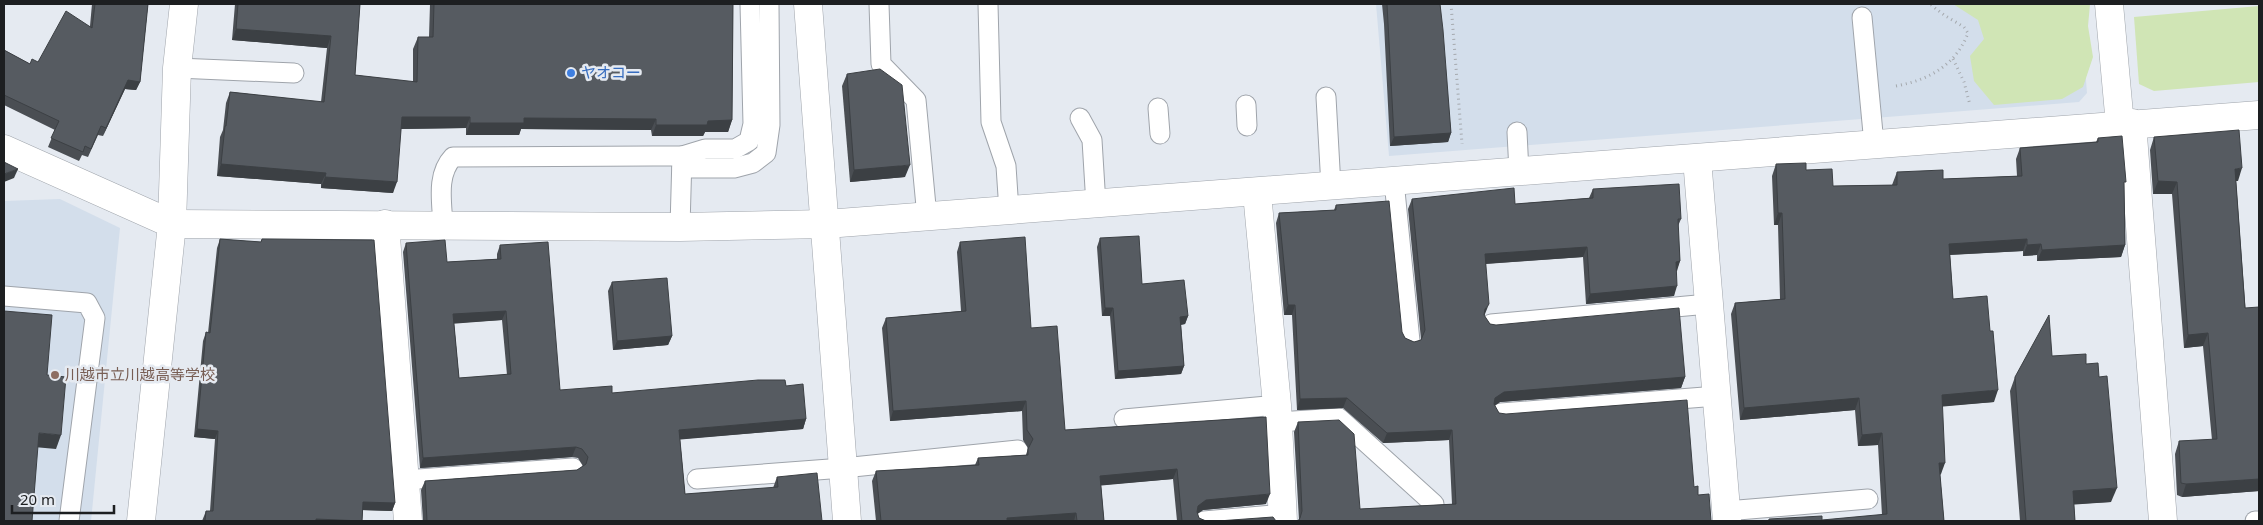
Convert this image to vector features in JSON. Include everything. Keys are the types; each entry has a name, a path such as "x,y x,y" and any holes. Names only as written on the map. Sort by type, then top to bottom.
{"street":[{"path":"141,521 172,224 177,68 184,4"},
{"path":"808,4 847,521"},
{"path":"2109,4 2126,124 2163,521"},
{"path":"4,149 172,224 680,227 826,224 927,217 2259,115"},
{"path":"1697,159 1726,516"},
{"path":"1258,193 1277,414 1283,518"},
{"path":"385,224 408,521"}],"lane":[{"path":"682,162 705,149 735,149 749,141 754,124 750,4"},
{"path":"443,225 441,176 446,164 453,157 682,162 734,168 753,163 766,153 770,125 769,4"},
{"path":"879,4 881,64 916,100 927,217"},
{"path":"988,4 991,122 1006,166 1010,211"},
{"path":"1862,17 1874,144"},
{"path":"177,68 294,73"},
{"path":"1326,97 1320,119 1331,187"},
{"path":"1246,105 1247,126"},
{"path":"1158,108 1160,134"},
{"path":"1080,118 1101,139 1096,204"},
{"path":"1517,132 1519,172"},
{"path":"680,227 682,162"},
{"path":"1394,181 1410,341"},
{"path":"4,296 87,303 95,318 69,521"},
{"path":"1491,324 1708,304"},
{"path":"1501,413 1717,396"},
{"path":"1124,419 1277,414 1339,418 1434,504"},
{"path":"697,479 844,468 1018,450"},
{"path":"404,480 573,468"},
{"path":"1726,516 1868,499"},
{"path":"1204,521 1283,518"}],"path":[{"path":"1451,4 1462,146"},
{"path":"1896,86 1914,83 1944,69 1964,43 1968,33 1964,27 1944,16 1930,4"},
{"path":"1953,59 1964,82 1970,106"}],"shaded area":[{"path":"1376,4 2080,4 2087,93 2079,102 1389,156"},
{"name":"川越市立川越高等学校","path":"60,199 120,228 91,521 4,521 4,201"}],"green space":[{"path":"1953,4 2090,4 2088,26 2093,57 2083,87 2062,99 1994,105 1974,81 1970,56 1984,39 1978,20"},
{"path":"2259,6 2259,82 2154,91 2139,84 2134,17"}],"building":[{"path":"95,4 148,4 140,82 128,80 106,128 101,126 91,149 85,146 83,152 51,138 59,121 4,95 4,50 30,64 32,59 38,62 66,11 92,28"},
{"name":"ヤオコー","path":"238,4 360,4 355,75 417,82 418,37 433,37 434,4 733,4 732,120 708,121 707,125 656,125 656,119 524,118 524,123 470,123 470,117 402,117 397,182 325,177 326,173 221,164 230,92 324,102 331,36 236,29"},
{"path":"1387,4 1440,4 1451,133 1394,137"},
{"path":"880,69 902,85 910,165 854,170 847,74"},
{"path":"2239,130 2242,168 2235,169 2245,308 2259,307 2259,479 2186,484 2181,483 2179,441 2217,439 2208,333 2188,335 2177,182 2158,181 2154,137"},
{"path":"2122,136 2126,182 2124,182 2125,245 2042,250 2041,244 2027,245 2027,239 1949,244 1953,299 1987,296 1990,331 1993,331 1998,390 1942,395 1945,463 1939,463 1944,521 1769,521 1769,519 1822,516 1822,520 1887,514 1882,433 1862,435 1859,398 1744,408 1735,303 1785,299 1782,213 1778,213 1776,164 1806,163 1806,170 1832,169 1833,186 1897,185 1897,172 1943,170 1943,179 2022,176 2020,148 2098,142 2098,138"},
{"path":"4,162 18,169 4,174"},
{"path":"1679,184 1681,219 1678,219 1680,261 1676,262 1677,286 1590,294 1587,247 1485,254 1489,304 1485,309 1484,315 1490,324 1496,325 1679,308 1685,377 1504,392 1495,398 1494,404 1499,413 1506,414 1687,400 1694,487 1698,486 1698,495 1709,494 1711,521 1298,521 1302,511 1298,422 1339,420 1354,434 1360,509 1456,504 1452,430 1387,433 1347,398 1300,399 1295,305 1288,305 1279,213 1336,210 1336,205 1389,201 1402,332 1405,338 1414,342 1421,340 1425,330 1412,199 1514,188 1515,204 1593,198 1593,189"},
{"path":"1139,236 1142,284 1184,280 1188,316 1180,317 1184,366 1118,371 1113,308 1105,308 1100,238"},
{"path":"1025,237 1031,328 1057,326 1065,430 1266,417 1270,494 1206,500 1198,506 1197,512 1199,518 1206,521 1182,521 1177,469 1100,476 1104,521 1077,521 1076,513 1007,518 1007,521 881,521 876,471 979,465 978,458 1028,455 1028,449 1033,439 1027,430 1026,401 893,411 886,318 966,311 960,242"},
{"path":"220,239 261,242 262,239 374,240 395,503 363,502 362,521 316,519 316,521 205,521 206,511 213,511 218,431 197,429 206,332 210,333"},
{"path":"445,240 447,262 501,259 500,245 548,242 560,390 612,386 612,393 758,380 785,380 786,386 803,384 806,419 679,430 685,494 778,487 777,477 817,473 822,521 427,521 425,481 577,470 586,464 588,457 582,449 576,447 423,458 406,243","holes":["506,311 511,374 459,378 453,314"]},
{"path":"667,278 672,336 617,341 612,282"},
{"path":"4,311 52,315 47,375 66,377 61,435 39,433 32,521 4,521"},
{"path":"2049,315 2052,356 2086,354 2086,364 2098,363 2099,377 2107,376 2117,488 2073,491 2075,521 2026,521 2015,377"},
{"path":"1273,517 1276,521 1218,521"}],"place":[{"name":"ヤオコー","path":"571,73"},
{"name":"川越市立川越高等学校","path":"55,375"}]}
